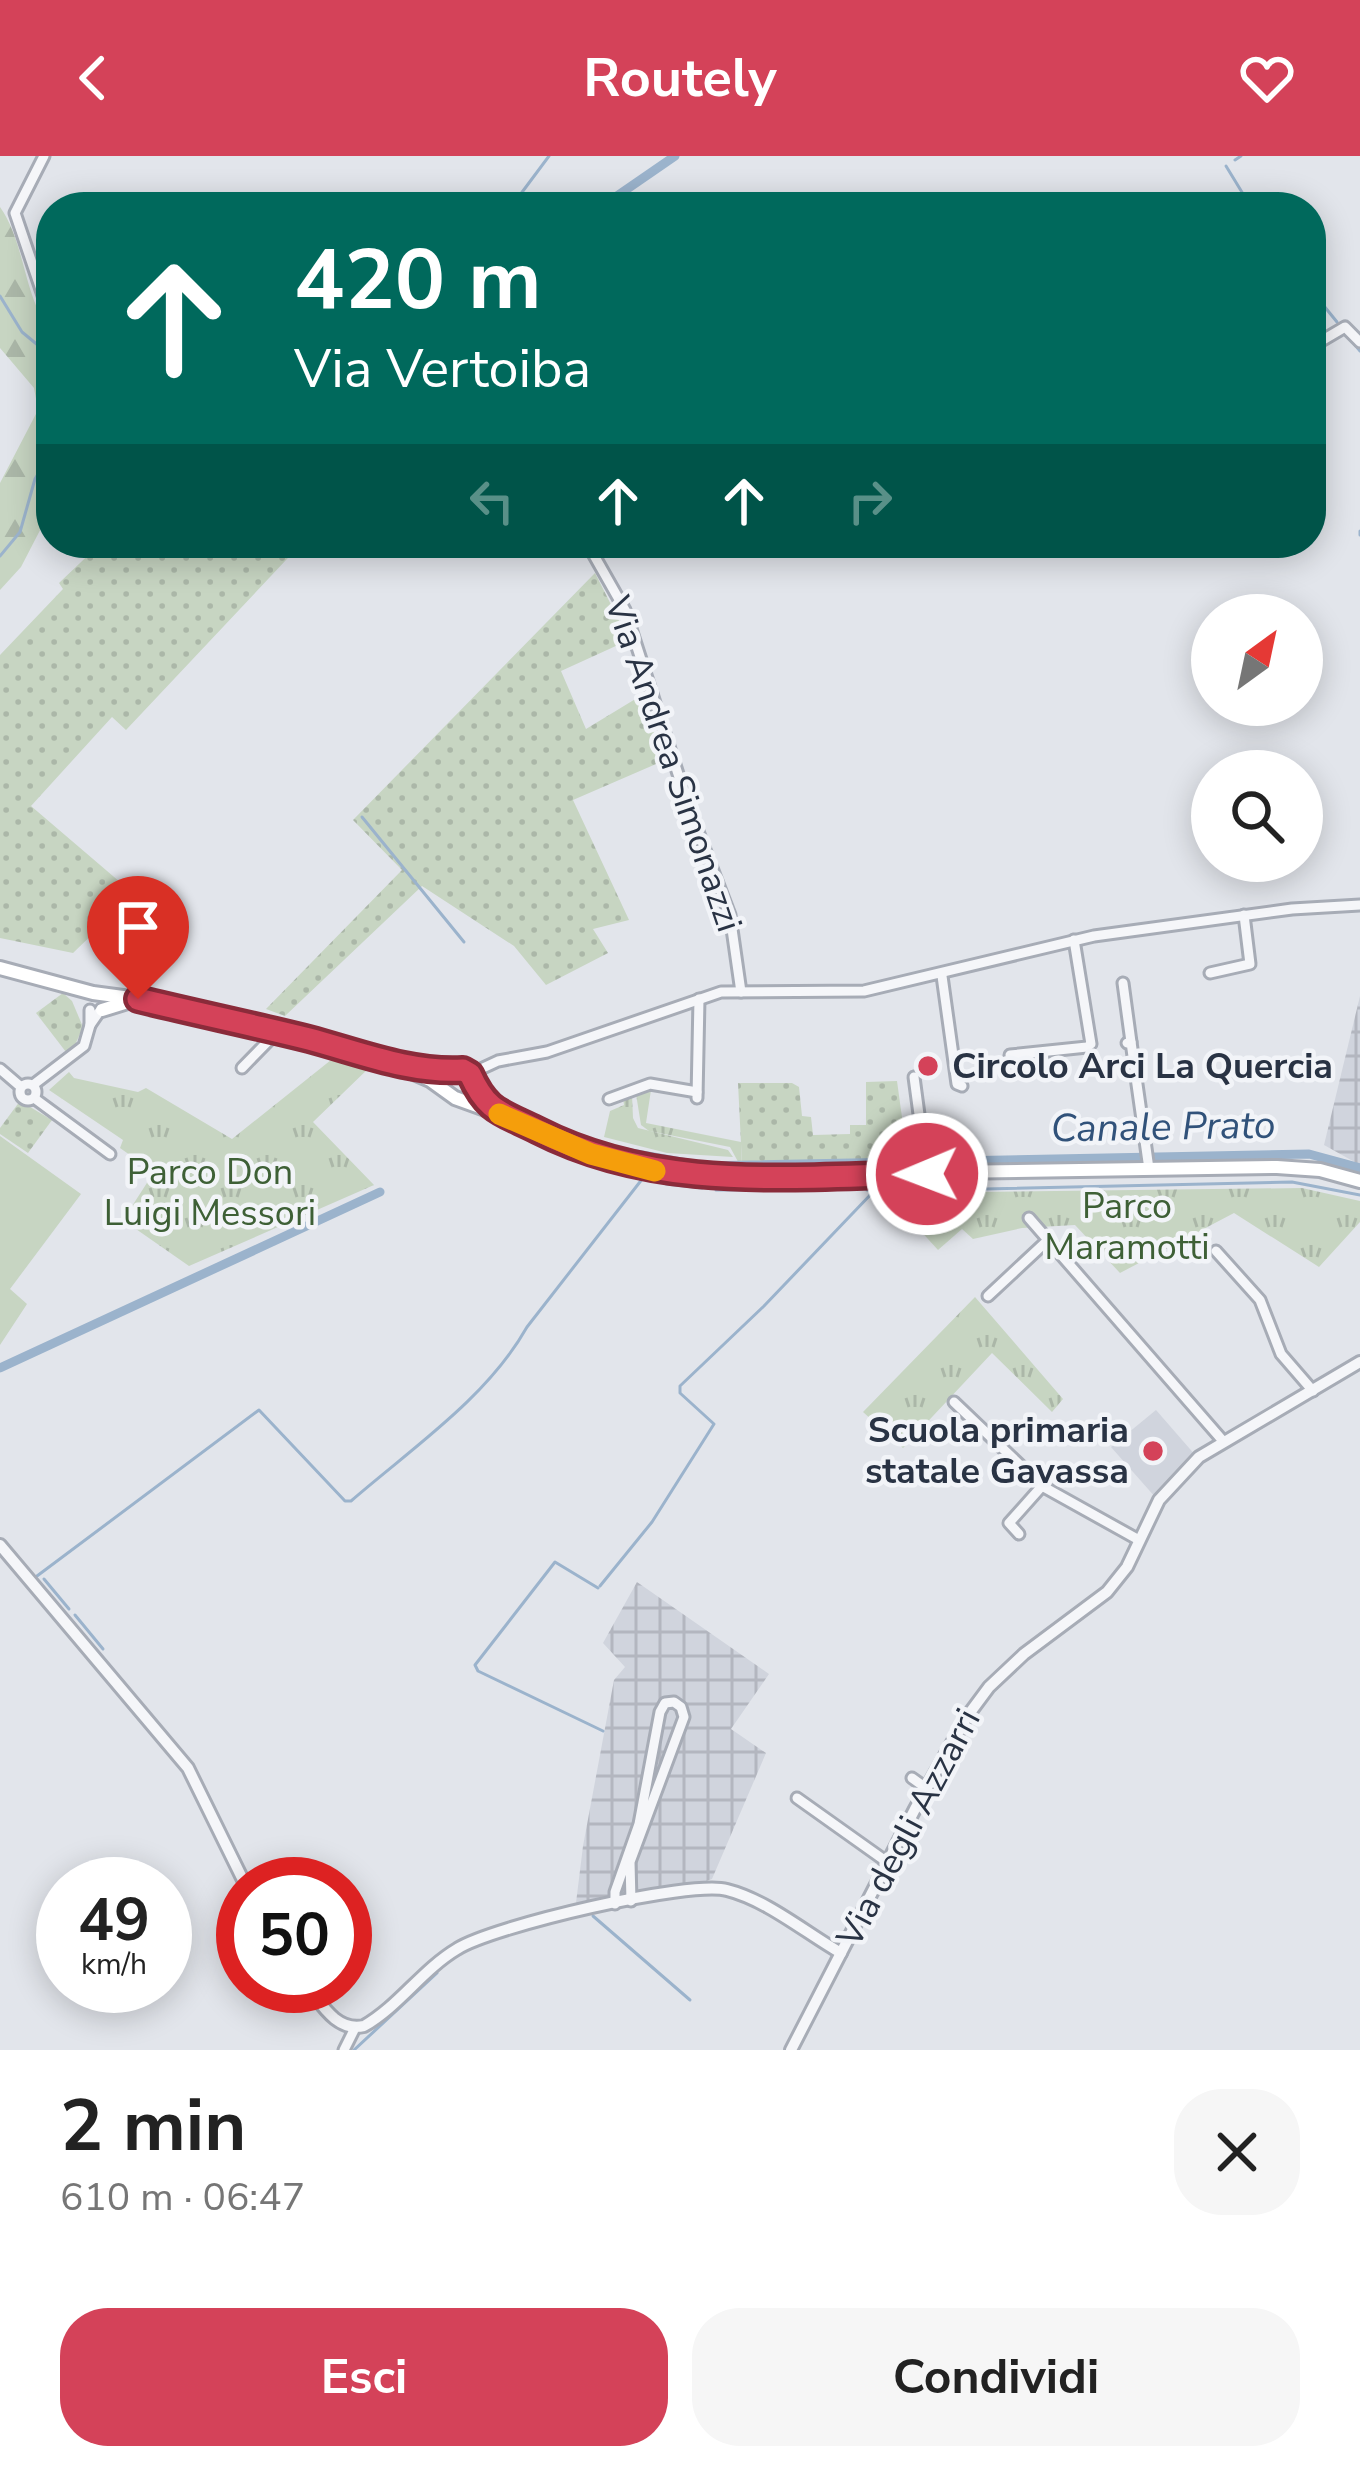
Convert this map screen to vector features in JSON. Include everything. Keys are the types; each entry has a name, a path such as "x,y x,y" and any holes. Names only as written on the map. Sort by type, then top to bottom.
{"main road":[{"path":"0,968 64,982 94,1007 138,999 393,1064 463,1070 496,1112"},
{"path":"393,1064 460,1099 591,1154 671,1174 722,1178 1148,1161 1320,1170 1360,1181"},
{"path":"445,1089 450,1072"},
{"path":"460,1099 472,1081"}],"street":[{"path":"36,275 15,213 44,156"},
{"path":"1326,338 1345,327 1360,342"},
{"name":"Via Andrea Simonazzi","path":"596,558 625,610 688,808 730,915 741,992"},
{"path":"472,1081 498,1061 547,1052 721,992 846,993 941,976 1074,940 1244,915 1360,905"},
{"path":"1210,974 1250,964 1244,915"},
{"path":"1010,1055 1091,1044 1074,940"},
{"path":"941,976 957,1084 962,1085"},
{"path":"1123,983 1148,1161"},
{"path":"609,1099 647,1084 697,1095 699,999"},
{"path":"94,1007 84,1046 27,1086 23,1099 34,1098 110,1154"},
{"path":"242,1068 278,1032"},
{"path":"0,1070 27,1086"},
{"path":"914,1077 926,1169"},
{"path":"1029,1218 1223,1441"},
{"path":"988,1296 1048,1240"},
{"path":"1216,1251 1260,1300 1281,1354 1313,1391"},
{"name":"Via degli Azzarri","path":"791,2050 926,1788 989,1687 1024,1654 1107,1592 1126,1567 1168,1487 1198,1457 1360,1362"},
{"path":"954,1402 1042,1486 1139,1540"},
{"path":"1019,1534 1009,1523 1042,1486"},
{"path":"0,1544 188,1768 232,1857"},
{"path":"615,1904 639,1824 660,1712 665,1703 674,1702 684,1718 630,1862 631,1901"},
{"path":"912,1778 926,1788"},
{"path":"797,1798 887,1862"},
{"path":"344,2050 355,2029 371,2022 466,1943 503,1929 615,1904 722,1889 743,1896 841,1953"},
{"path":"330,2013 355,2029"}],"shaded area":[{"path":"1360,996 1360,1165 1324,1145"},
{"name":"Scuola primaria statale Gavassa","path":"1156,1410 1196,1456 1156,1498 1111,1447"},
{"path":"637,1582 769,1674 731,1729 766,1753 712,1879 647,1903 575,1911 614,1680 625,1667 603,1643"}],"green space":[{"path":"0,207 15,237 36,304 36,399 34,388 0,348"},
{"path":"36,414 36,538 21,567 0,590 0,483"},
{"path":"85,558 288,558 126,730 112,717 31,806 134,894 73,953 0,938 0,655 63,589 59,583"},
{"path":"595,573 629,640 561,671 586,729 642,695 663,761 573,800 629,920 593,929 608,953 546,985 514,946 422,886 285,1016 266,1009 402,870 353,820"},
{"path":"63,993 72,1001 83,1027 66,1052 36,1013"},
{"name":"Parco Don Luigi Messori","path":"336,1056 371,1066 313,1122 374,1185 189,1266 123,1220 154,1172 120,1148 123,1140 49,1090 69,1072 74,1078 138,1092 146,1088 232,1139"},
{"path":"897,1081 908,1161 742,1164 738,1083 799,1087 802,1116 811,1117 813,1135 850,1134 850,1125 866,1125 866,1082"},
{"path":"651,1090 646,1123 741,1142 742,1169 730,1147 649,1131 641,1125 636,1094"},
{"path":"632,1095 638,1128 728,1150 733,1157 667,1153 604,1137 610,1111"},
{"path":"20,1101 52,1120 28,1153 0,1134"},
{"path":"0,1136 81,1194 10,1289 27,1304 0,1345"},
{"name":"Parco Maramotti","path":"1302,1188 1360,1201 1360,1222 1319,1267 1234,1213 1120,1273 1075,1225 1022,1228 973,1239 962,1229 938,1250 886,1193"},
{"path":"975,1297 1063,1399 1052,1412 992,1353 903,1448 863,1412"}],"waterway":[{"path":"522,192 549,156"},
{"path":"623,192 675,156"},
{"path":"1235,160 1241,156"},
{"path":"1226,166 1242,192"},
{"path":"0,296 22,332 36,344"},
{"path":"1326,308 1337,322"},
{"path":"1346,334 1360,351"},
{"path":"0,556 20,532 36,477"},
{"path":"362,817 464,942"},
{"name":"Canale Prato","path":"540,1122 603,1148 704,1166 1309,1154 1360,1168"},
{"path":"37,1576 259,1410 345,1501 351,1501 447,1421 491,1377 643,1178"},
{"path":"895,1191 1292,1182 1360,1195"},
{"path":"666,1184 702,1188"},
{"path":"716,1190 820,1190"},
{"path":"867,1190 887,1191"},
{"path":"600,1586 652,1522 714,1424 680,1393 680,1386 874,1191"},
{"name":"Canale Prato","path":"0,1368 380,1192"},
{"path":"598,1588 555,1562 475,1665 478,1671 603,1731"},
{"path":"44,1579 69,1609"},
{"path":"75,1615 103,1649"},
{"path":"593,1916 690,2000"},
{"path":"354,2050 437,1973"}],"slow traffic":[{"path":"499,1114 591,1154 655,1171"}],"place":[{"name":"Circolo Arci La Quercia","path":"928,1066"},
{"name":"Scuola primaria statale Gavassa","path":"1153,1451"}],"route":[{"path":"138,999 393,1064 463,1070 496,1112 575,1148 641,1168 704,1178 927,1174"}]}
